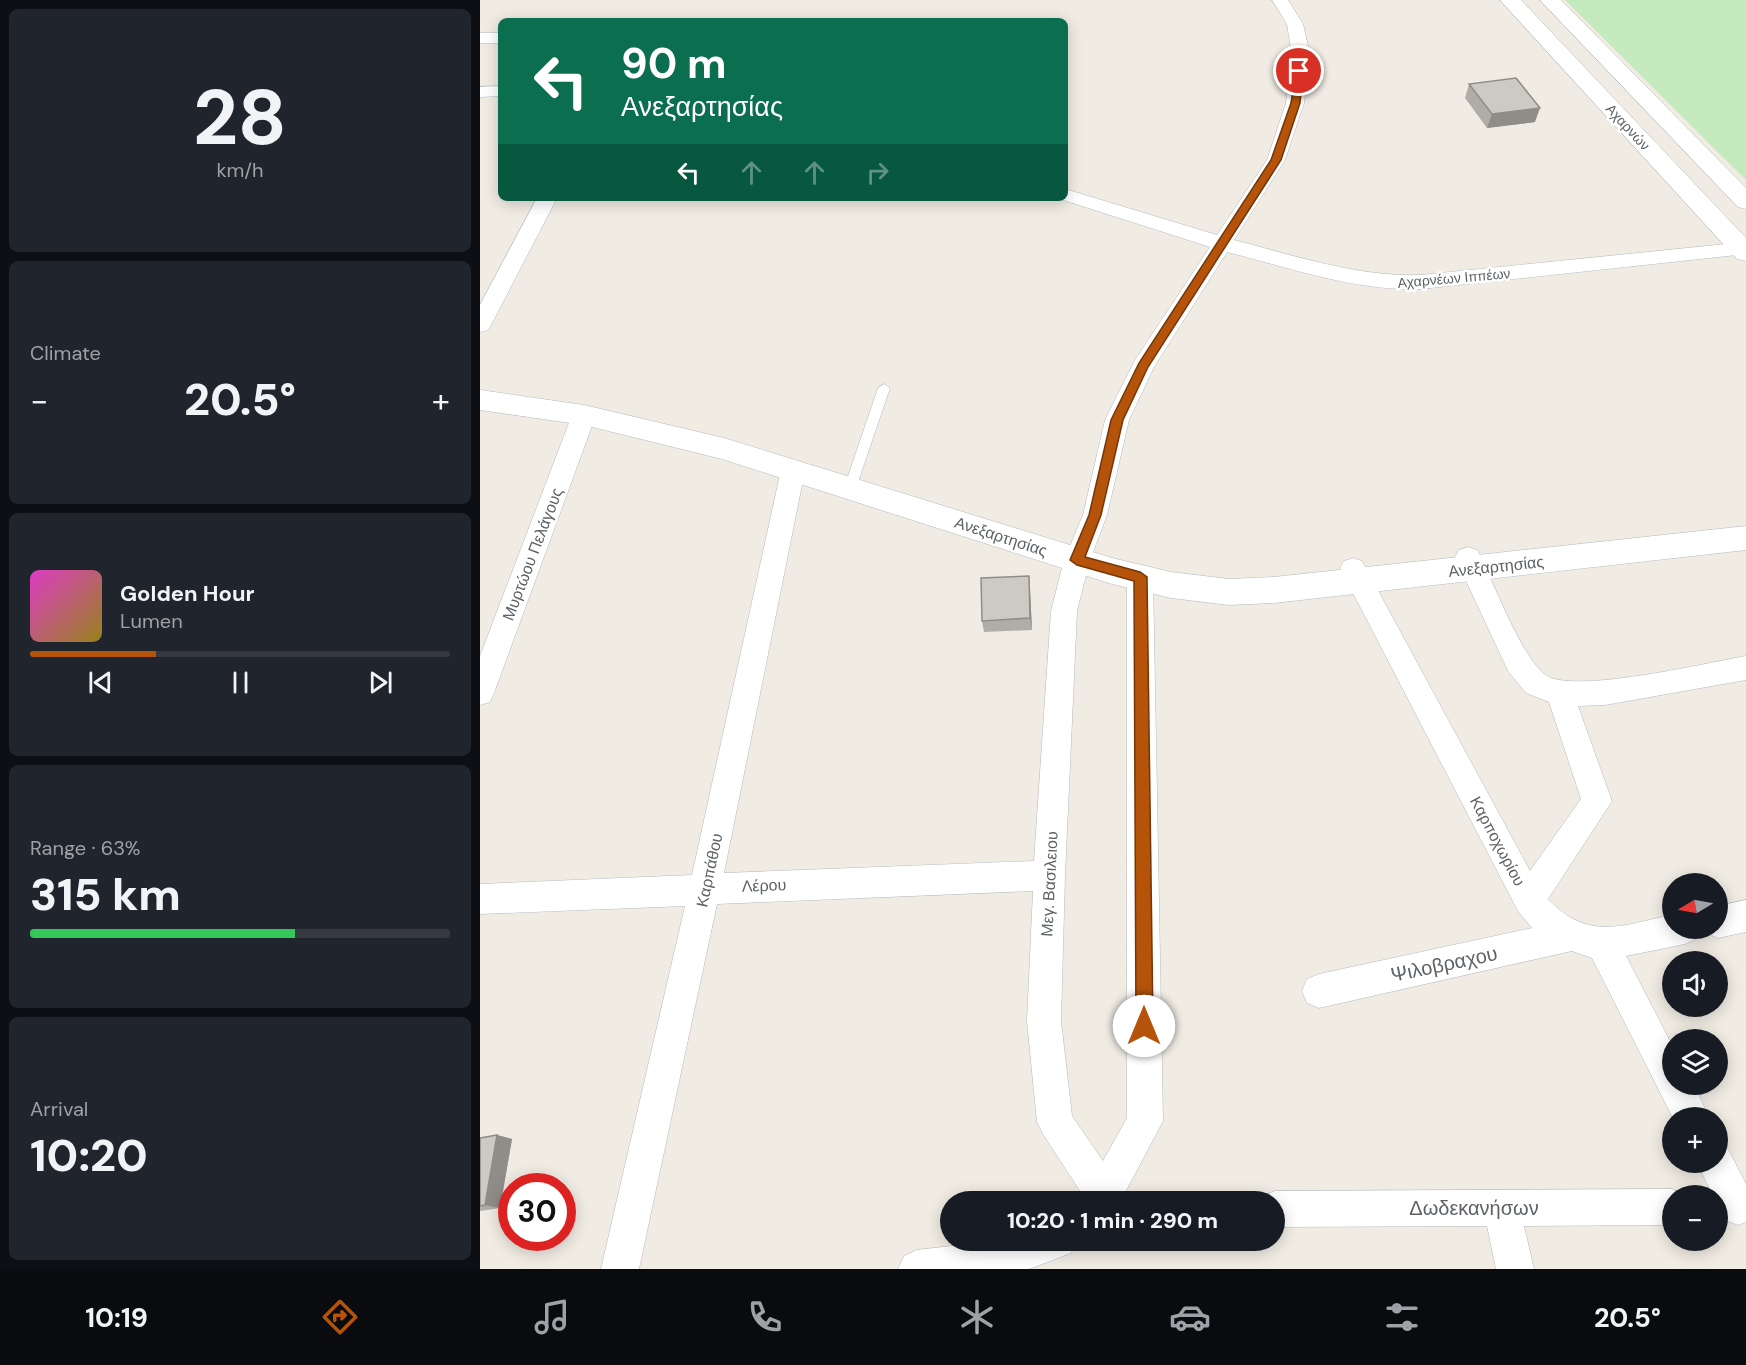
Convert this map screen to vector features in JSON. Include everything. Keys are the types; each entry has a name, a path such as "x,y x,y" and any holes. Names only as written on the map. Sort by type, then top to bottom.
{"street":[{"name":"Μεγ. Βασιλειου","path":"1103,1191 1055,1122 1044,1021 1049,875 1064,611 1077,560 1095,515 1117,420 1143,366 1276,160 1295,103 1301,55 1295,24 1280,0"},
{"name":"Αχαρνών","path":"1510,0 1745,250"},
{"name":"Αχαρνών","path":"1550,0 1746,202"},
{"path":"480,38 498,38"},
{"path":"480,92 498,91"},
{"name":"Αχαρνέων Ιππέων","path":"1068,196 1223,244 1357,279 1390,283 1433,281 1745,250"},
{"path":"480,325 545,201"},
{"name":"Ανεξαρτησίας","path":"480,400 584,415 724,449 1077,560 1171,585 1229,592 1357,574 1471,562 1744,542"},
{"name":"Μυρτώου Πελάγους","path":"480,693 584,415"},
{"name":"Καρπάθου","path":"620,1269 705,888 793,470"},
{"path":"1471,562 1518,663 1536,684 1560,694 1605,693 1746,668"},
{"name":"Καρποχωρίου","path":"1357,574 1529,900 1545,921 1570,936 1603,945"},
{"path":"1113,1191 1145,1121 1140,577"},
{"path":"1529,900 1597,801 1560,694"},
{"name":"Λέρου","path":"480,899 1049,875"},
{"path":"1728,920 1746,916"},
{"path":"1662,933 1603,945 1662,1060"},
{"name":"Ψιλοβραχου","path":"1319,991 1570,936"},
{"path":"1720,1173 1734,1207"},
{"name":"Δωδεκανήσων","path":"1285,1209 1662,1207"},
{"path":"1501,1208 1515,1269"},
{"path":"917,1269 998,1262 1028,1251"}],"lane":[{"path":"850,488 884,388"}],"green space":[{"path":"1565,0 1746,0 1746,180"}],"building":[{"path":"1516,78 1540,108 1492,114 1469,84"},
{"path":"1029,576 1030,618 982,621 981,578"},
{"path":"497,1135 485,1205 480,1206 480,1138"}],"route":[{"path":"1144,1026 1140,577 1077,560 1095,515 1103,472 1117,420 1143,366 1276,160 1295,103 1299,71"}]}
